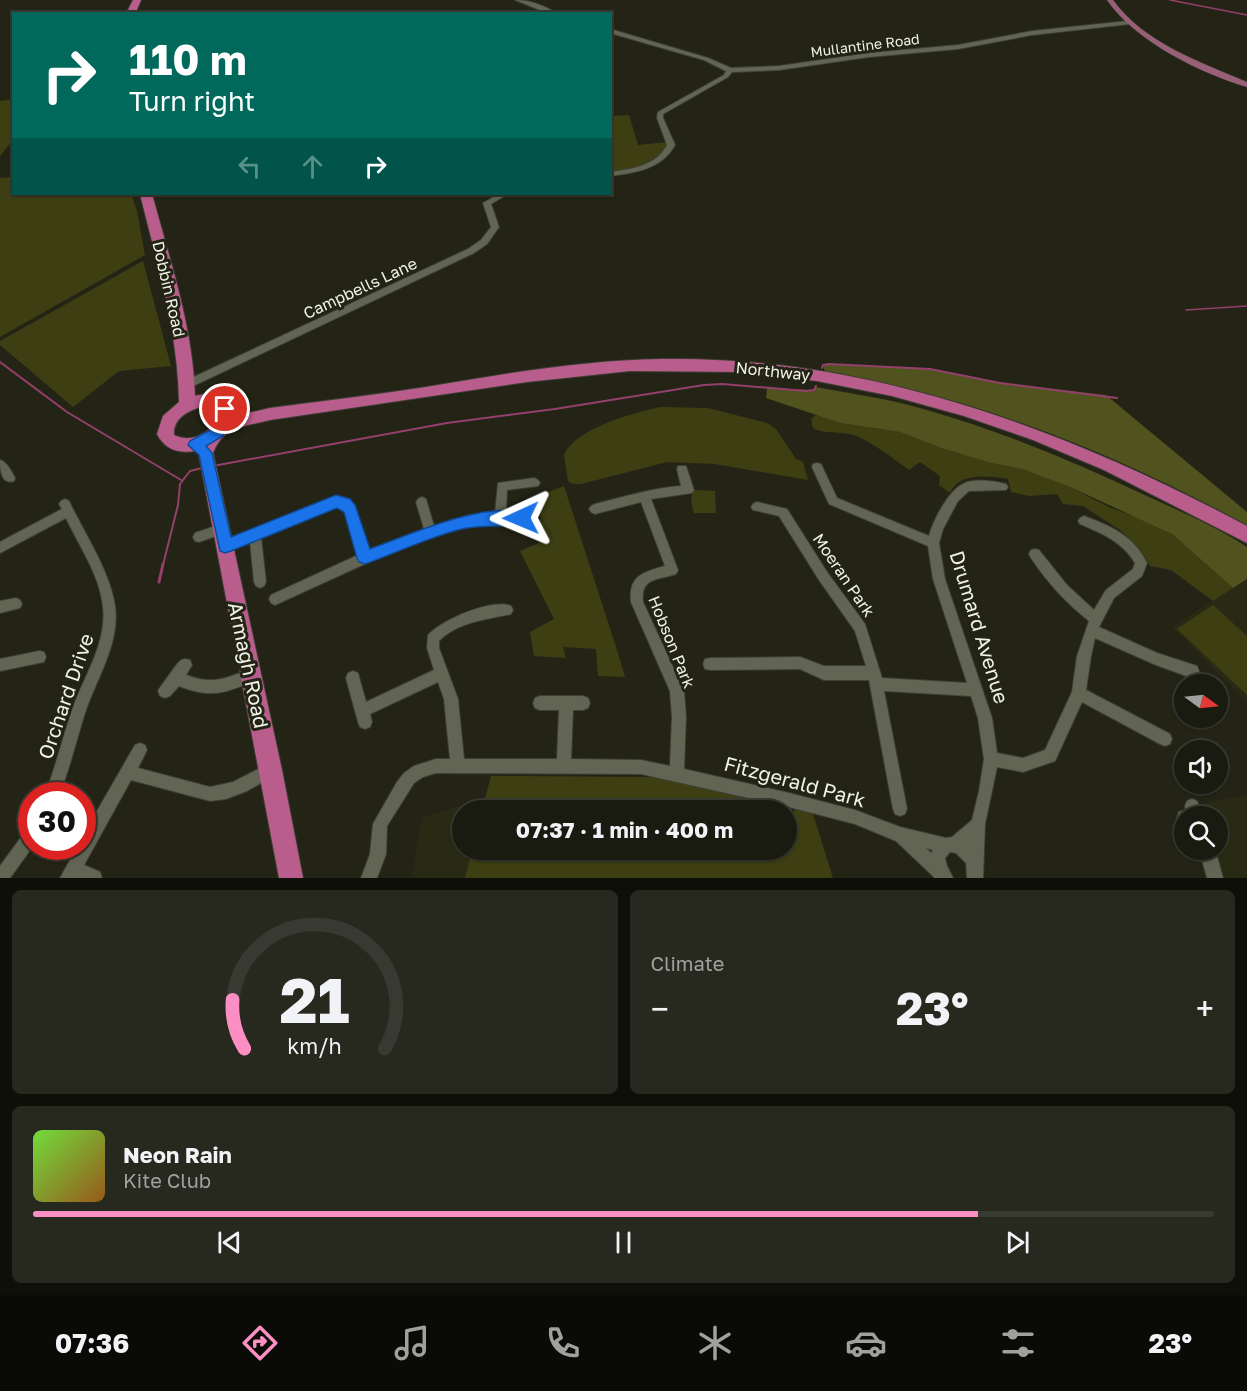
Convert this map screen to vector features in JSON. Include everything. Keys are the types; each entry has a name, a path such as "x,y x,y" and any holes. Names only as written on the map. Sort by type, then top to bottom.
{"highway":[{"name":"Dobbin Road","path":"146,195 168,280 188,384 187,404"},
{"name":"Northway","path":"187,404 220,412 270,414 578,369 664,364 745,367 782,371 924,398 1010,424 1132,475 1247,536"},
{"path":"187,404 169,419 165,434 174,444 206,454 220,412 188,384"},
{"name":"Armagh Road","path":"206,454 291,878"}],"main road":[{"path":"1110,0 1128,23 1194,61 1247,85"}],"street":[{"path":"518,0 552,12"},
{"name":"Mullantine Road","path":"612,32 706,58 730,70 780,68 869,55 958,47 1043,32 1128,23"},
{"path":"612,174 642,169 668,152 671,145 660,113 726,76 730,70"},
{"name":"Campbells Lane","path":"188,384 479,247 495,227 487,203 502,195"},
{"path":"0,464 10,478"},
{"path":"817,467 833,501 933,543"},
{"path":"595,509 644,496 688,490 682,469"},
{"path":"500,518 502,486 534,483"},
{"name":"Drumard Avenue","path":"975,871 978,824 987,791 991,759 985,718 939,579 933,543 937,528 954,498 966,487 987,485 1002,487"},
{"name":"Hobson Park","path":"644,496 672,570 642,580 636,585 634,591 677,692 679,717 676,773"},
{"path":"199,537 255,535 336,501 345,503 350,509 365,558"},
{"path":"422,502 430,532"},
{"name":"Orchard Drive","path":"0,548 67,507 106,591 111,623 106,647 79,709 64,767 58,782"},
{"name":"Moeran Park","path":"758,507 783,512 823,576 861,628 875,679 900,806"},
{"path":"275,599 299,595 365,558 430,532 470,520 521,518"},
{"path":"991,759 1023,765 1050,756 1079,693 1093,624 1110,594 1138,572 1140,563 1128,543 1114,533 1084,521"},
{"path":"255,535 260,582"},
{"path":"1035,554 1052,578 1093,624 1156,659 1192,671"},
{"path":"0,607 16,604"},
{"path":"458,766 451,699 432,644 435,635 491,610 507,610"},
{"path":"0,665 39,657"},
{"path":"710,664 800,663 824,673 977,690"},
{"path":"165,690 177,678 185,665"},
{"path":"353,678 363,716 442,673"},
{"path":"177,678 197,687 209,689 221,688 251,675"},
{"path":"1079,693 1165,739"},
{"path":"540,703 583,703"},
{"path":"564,765 566,703"},
{"path":"94,878 71,873 140,750"},
{"name":"Fitzgerald Park","path":"369,878 378,854 380,824 409,778 419,771 436,766 634,766 676,773 855,817 900,835 950,844"},
{"path":"128,772 210,794 234,789 271,770"},
{"path":"943,876 937,860 938,853 978,824"},
{"name":"Fitzgerald Park","path":"900,835 943,876"},
{"path":"950,844 967,851 975,871"},
{"path":"1,878 18,854"},
{"path":"1210,860 1215,878"}],"shaded area":[{"path":"12,99 12,141 0,156 0,101"},
{"path":"629,115 638,145 668,142 667,149 641,167 612,172 612,116"},
{"path":"12,177 12,195 131,195 137,211 145,255 0,337 0,178"},
{"path":"143,261 171,366 119,371 73,407 0,345 0,341"},
{"path":"660,407 708,408 767,423 776,429 796,459 803,462 808,480 715,464 667,462 581,484 568,481 564,455 570,445 606,423"},
{"path":"816,415 840,423 900,432 941,448 991,463 1022,469 1070,487 1111,508 1156,524 1172,534 1233,588 1213,601 1171,570 1150,566 1140,549 1120,530 1083,506 1063,504 1057,494 1029,496 1011,492 1008,479 984,477 961,482 950,493 939,485 940,476 920,462 909,470 861,438 813,428 811,419"},
{"path":"564,486 625,677 598,676 596,649 563,647 566,658 534,656 530,632 554,619 520,551 541,542 540,495"},
{"path":"694,490 715,491 716,513 694,513 691,501"},
{"path":"1247,579 1247,702 1228,683 1228,674 1219,674 1172,627"},
{"path":"1213,605 1247,636 1247,695 1228,677 1228,674 1225,674 1177,629"},
{"path":"491,776 654,777 760,800 485,800"},
{"path":"1247,795 1247,878 1223,878 1219,860 1228,860 1228,806 1206,806 1205,803"},
{"path":"452,808 452,860 469,860 465,878 412,878 422,817"},
{"path":"797,810 813,814 833,878 465,878 469,860 797,860"}],"green space":[{"path":"823,365 930,369 1000,383 1106,395 1247,512 1247,525 1145,474 1042,430 936,396 825,372"},
{"path":"815,387 900,403 956,419 1012,438 1095,472 1199,520 1247,547 1247,579 1233,588 1172,534 1070,487 1022,469 991,463 941,448 900,432 840,423 766,398 767,388 814,390"}],"waterway":[{"path":"1170,0 1247,15"},
{"path":"1186,310 1247,306"},
{"path":"0,362 67,412 181,480"},
{"path":"822,368 823,365 829,364 930,369 1000,383 1117,398"},
{"path":"213,466 447,423 555,409 704,385 722,384 806,391 814,390 816,386"},
{"path":"163,565 178,505 180,484 190,471 202,468"},
{"path":"159,582 163,564"}],"route":[{"path":"225,409 227,418 219,432 195,445 205,453 225,546 336,501 345,503 350,509 365,558 430,532 470,520 521,518"}]}
